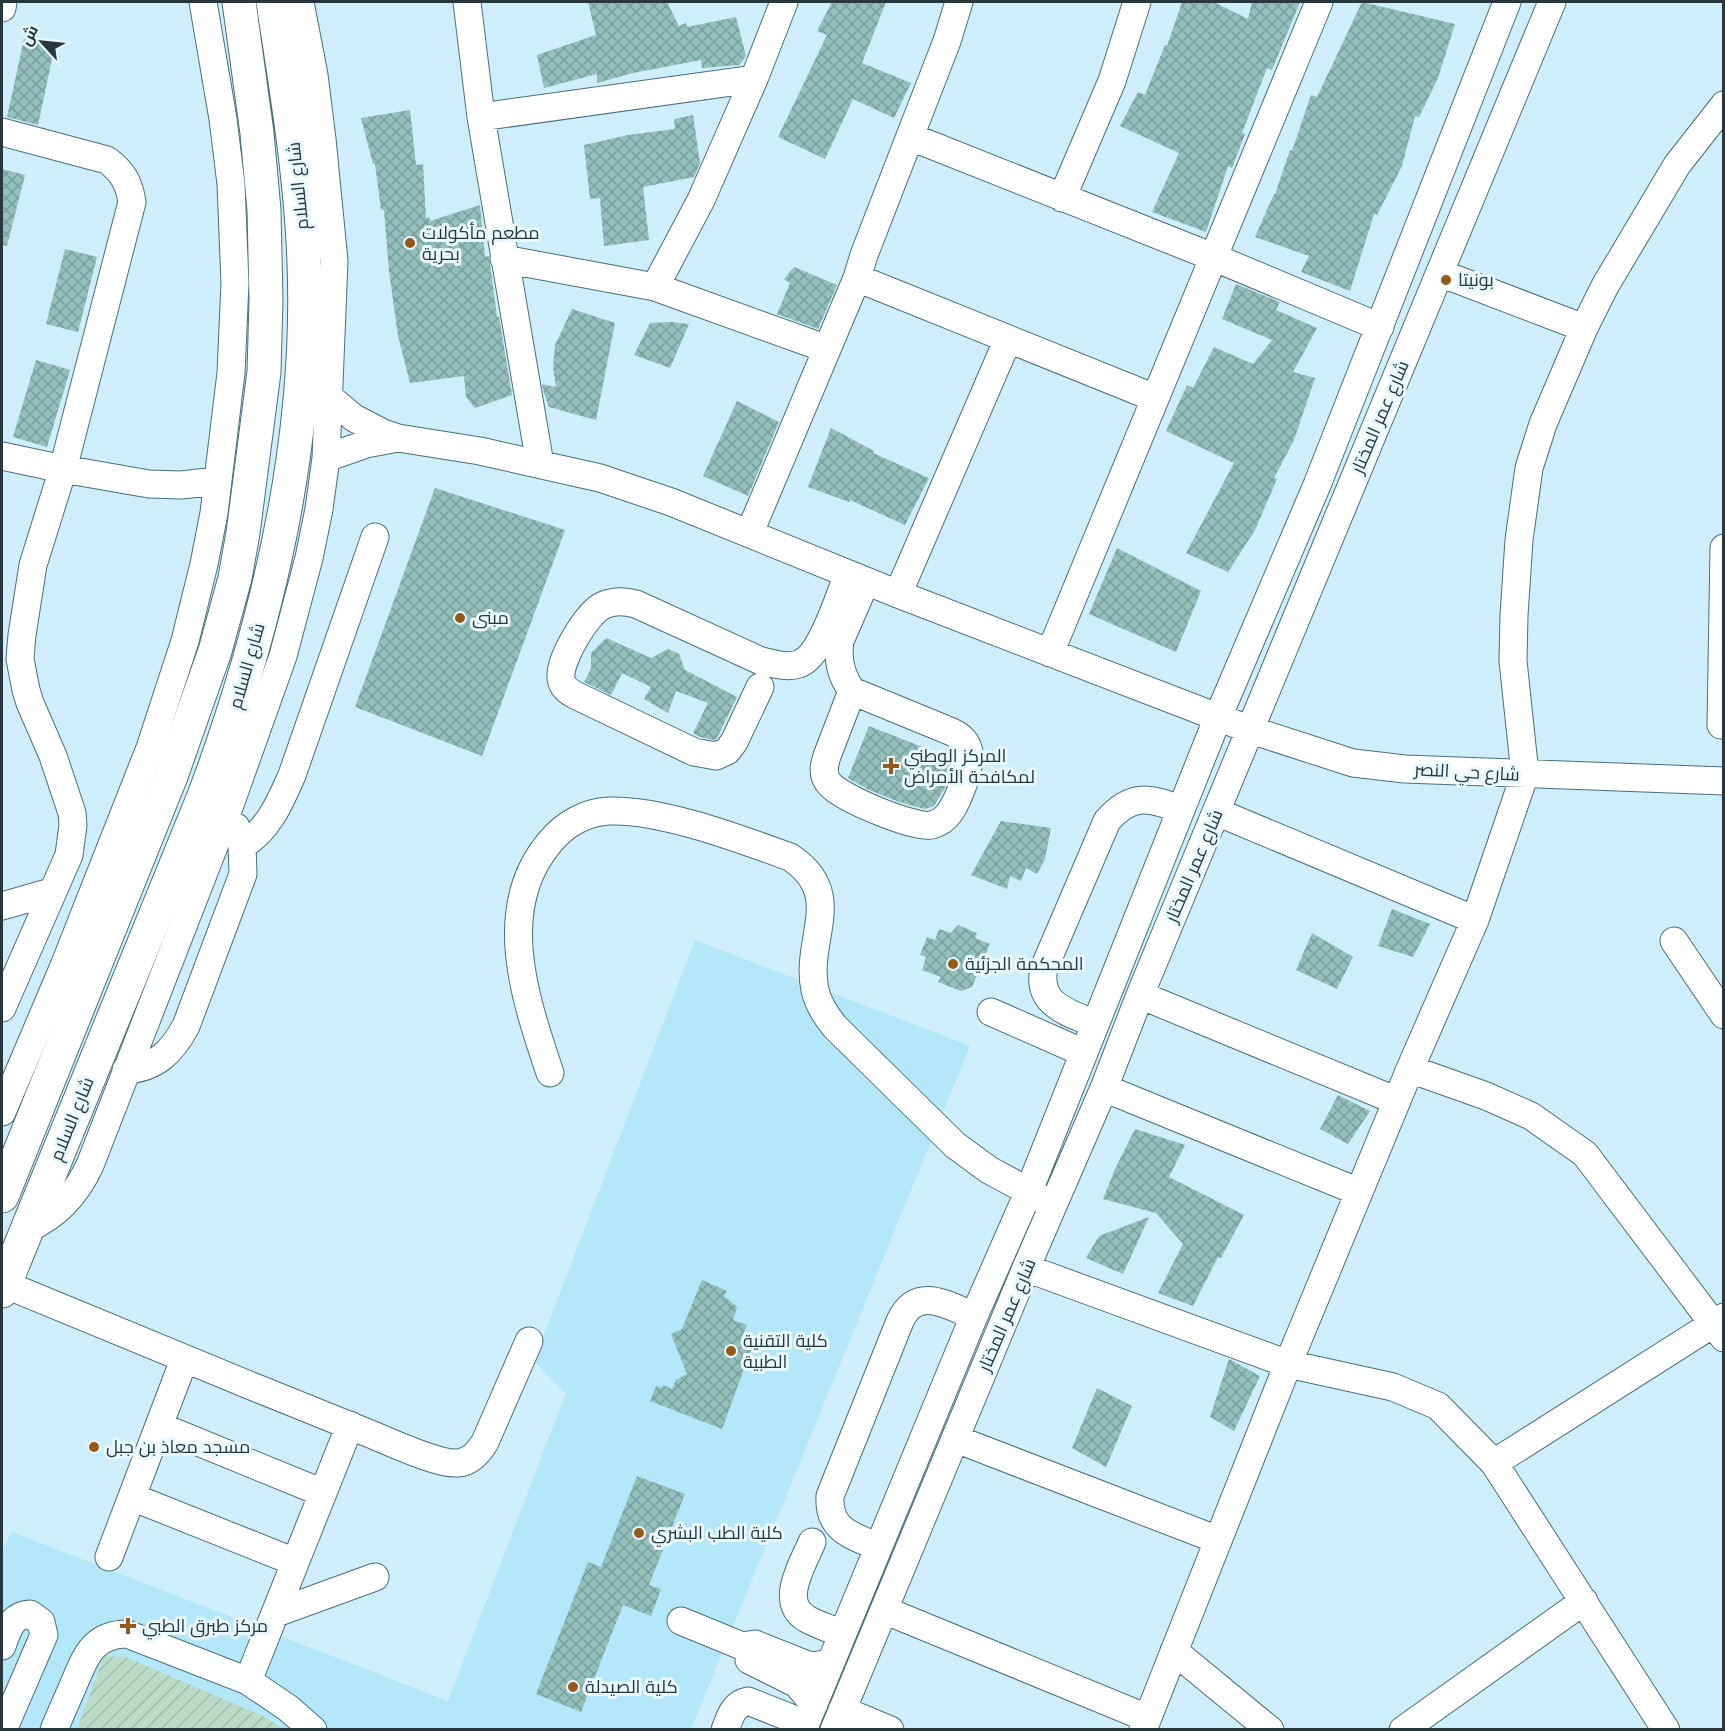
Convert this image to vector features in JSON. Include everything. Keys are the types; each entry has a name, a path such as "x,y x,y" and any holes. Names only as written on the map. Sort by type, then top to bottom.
{"highway":[{"name":"شارع السلام","path":"2,1196 171,776 215,651 235,578 264,372 266,300 264,210 239,2"},
{"name":"شارع السلام","path":"3,1288 225,741 253,650 276,555 298,411 305,284 298,165 273,2"}],"street":[{"path":"2,8 3,2"},
{"path":"2,1112 64,966 150,748 170,691 204,564 214,513 231,373 235,284 229,173 223,119 203,2"},
{"path":"27,1229 54,1214 76,1192 90,1165 227,813 283,656 311,548 326,458 334,261 322,139 300,2"},
{"path":"467,2 480,117 540,464"},
{"path":"655,287 701,200 754,79 784,2"},
{"path":"750,532 857,278 947,41 958,2"},
{"path":"1062,198 1112,81 1137,2"},
{"path":"1050,653 1320,2"},
{"name":"شارع عمر المختار","path":"808,1719 974,1316 1028,1193 1218,717 1317,485 1507,2"},
{"name":"شارع عمر المختار","path":"838,1720 1026,1268 1104,1088 1140,995 1552,2"},
{"path":"480,117 754,79"},
{"path":"884,1611 1145,1724 1288,1364 1410,1069 1475,920 1526,774 1513,661 1519,540 1529,468 1543,424 1584,328 1605,286 1677,165 1724,105"},
{"path":"2,132 107,160 126,178 132,202 63,469 12,632 26,690 69,801 73,825 69,855 2,1008"},
{"path":"911,137 1213,257 1380,327"},
{"path":"504,259 655,287 827,349"},
{"path":"1440,273 1584,328"},
{"path":"857,278 1155,398"},
{"path":"898,594 1008,339"},
{"path":"329,397 354,418 398,438"},
{"path":"326,458 366,444 398,438"},
{"name":"شارع حي النصر","path":"398,438 480,451 600,478 671,502 1050,653 1251,729 1353,763 1404,769 1724,781"},
{"path":"2,456 63,469 166,485 217,481"},
{"path":"1317,485 1347,497"},
{"path":"242,845 252,840 261,831 292,775 375,537"},
{"path":"1722,725 1724,548"},
{"path":"760,687 734,742 727,751 716,756 694,752 575,695 562,684 561,672 585,620 603,605 625,601 761,661 780,666 800,664 808,659 818,645 857,577"},
{"path":"852,691 824,766 827,781 846,796 910,822 925,826 939,822 950,812 969,764 970,752 965,742 952,732 852,691 843,676 839,650 857,577"},
{"path":"1095,1024 1053,1004 1045,991 1044,968 1107,821 1116,810 1128,803 1141,800 1155,800 1181,810"},
{"path":"550,1073 531,1017 520,966 520,913 531,870 546,846 560,830 580,818 607,811 645,813 790,857 801,865 810,874 821,899 814,977 815,991 826,1016 955,1145 989,1170 1054,1205"},
{"path":"1217,812 1475,920"},
{"path":"126,1070 137,1069 158,1061 167,1055 180,1037 239,889 244,859 242,845 234,823 227,813"},
{"path":"2,906 51,892"},
{"path":"1674,941 1724,1016"},
{"path":"1140,995 1397,1101"},
{"path":"991,1012 1084,1053"},
{"path":"1410,1069 1486,1095 1531,1116 1585,1154 1720,1326 1494,1463"},
{"path":"1104,1088 1359,1192"},
{"path":"1026,1268 1288,1364 1393,1387 1438,1406 1494,1463 1666,1730"},
{"path":"3,1288 442,1461 459,1463 481,1449 529,1341"},
{"path":"878,1547 845,1532 837,1525 832,1516 830,1496 900,1322 910,1306 927,1300 936,1300 974,1316"},
{"path":"109,1557 179,1372"},
{"path":"248,1681 350,1425"},
{"path":"159,1426 322,1493"},
{"path":"956,1439 1218,1540"},
{"path":"132,1497 295,1562"},
{"path":"812,1542 794,1587 794,1602 797,1609 807,1619 842,1634"},
{"path":"276,1613 375,1577"},
{"path":"1403,1730 1584,1601"},
{"path":"2,1646 12,1622 17,1617 30,1614 42,1622 44,1635 3,1730"},
{"path":"681,1621 741,1646 755,1644 813,1666 830,1663"},
{"path":"54,1730 85,1657 96,1643 111,1636 127,1634 248,1681 288,1708 313,1730"},
{"path":"741,1646 744,1656 748,1659 797,1684 808,1719"},
{"path":"1174,1651 1270,1730"},
{"path":"724,1730 734,1709 742,1702 748,1701 808,1719"},
{"path":"838,1720 890,1730"}],"shaded area":[{"path":"695,940 970,1046 691,1729 2,1730 2,1550 12,1532 448,1701 566,1393 534,1361"}],"green space":[{"path":"104,1656 126,1657 263,1716 284,1729 77,1729"}],"building":[{"path":"588,2 667,2 679,26 686,23 687,27 736,17 746,56 739,65 702,68 701,60 633,73 597,83 597,74 544,88 537,55 596,35"},
{"path":"832,2 886,2 862,63 911,83 894,118 853,99 825,159 778,137 827,35 817,31"},
{"path":"1182,2 1214,2 1248,19 1252,2 1300,2 1272,70 1267,68 1242,133 1245,134 1232,168 1228,166 1206,232 1152,212 1179,153 1120,126 1138,92 1145,95 1165,45 1167,46"},
{"path":"1362,2 1455,24 1438,78 1419,117 1415,116 1402,166 1377,215 1374,214 1350,291 1301,272 1309,256 1255,237 1275,194 1290,150 1292,151 1311,95 1317,97"},
{"path":"24,39 55,45 38,125 7,117"},
{"path":"410,110 416,165 423,164 426,218 429,217 430,221 480,205 485,257 489,256 497,317 499,317 512,395 475,408 466,397 464,376 410,383 398,336 384,210 381,210 375,164 373,164 361,118"},
{"path":"693,115 700,163 694,177 643,187 649,240 604,246 600,198 590,199 584,145 628,135 675,129 674,119"},
{"path":"2,169 25,175 7,246 2,245"},
{"path":"65,249 97,257 78,332 46,324"},
{"path":"794,267 837,285 818,329 777,314 790,283 784,279"},
{"path":"1236,284 1280,302 1276,310 1317,328 1293,372 1315,378 1294,440 1274,478 1277,479 1255,530 1228,572 1186,553 1234,463 1166,431 1187,385 1193,388 1214,347 1253,364 1272,340 1222,319"},
{"path":"572,309 615,323 596,420 549,407 542,384 556,387 553,367 555,345"},
{"path":"650,323 689,324 670,368 634,355"},
{"path":"36,360 70,370 47,447 13,437"},
{"path":"737,401 779,422 748,496 703,476"},
{"path":"831,428 874,451 873,453 929,478 905,525 850,500 849,502 808,487"},
{"name":"مبنى","path":"435,488 565,530 482,756 355,707"},
{"path":"1117,548 1201,591 1176,652 1089,614"},
{"path":"606,638 651,658 668,649 679,654 685,670 737,697 717,738 714,740 693,733 708,703 676,691 668,713 644,699 651,687 622,673 611,695 584,682 591,669 591,653"},
{"path":"869,726 953,759 946,786 934,806 925,809 899,802 867,789 848,778"},
{"path":"1001,821 1051,828 1045,859 1037,874 1026,868 1021,881 1010,876 1007,889 971,875"},
{"path":"1392,909 1430,924 1413,957 1378,946"},
{"name":"المحكمة الجزئية","path":"958,925 977,933 975,938 990,944 972,987 961,991 938,982 941,977 922,970 926,957 920,955 927,937 935,940 939,929 951,933"},
{"path":"1312,933 1353,957 1337,989 1296,970"},
{"path":"1338,1095 1370,1111 1348,1144 1320,1129"},
{"path":"1135,1129 1185,1145 1169,1177 1244,1215 1221,1258 1218,1257 1193,1306 1158,1293 1183,1244 1156,1213 1103,1199"},
{"path":"1149,1217 1123,1274 1086,1258 1099,1236"},
{"name":"كلية التقنية الطبية","path":"702,1280 727,1291 724,1296 737,1307 733,1320 747,1325 742,1338 754,1342 722,1429 650,1401 656,1386 662,1388 663,1385 672,1389 676,1380 687,1374 671,1334 682,1329"},
{"path":"1229,1359 1260,1376 1234,1431 1210,1417"},
{"path":"1097,1388 1132,1406 1106,1467 1072,1448"},
{"path":"637,1476 685,1494 649,1585 661,1589 651,1616 623,1605 581,1712 536,1694 588,1562 601,1567"}],"place":[{"name":"مطعم مأكولات بحرية","path":"410,243"},
{"name":"بونيتا","path":"1446,280"},
{"name":"مبنى","path":"460,618"},
{"name":"المركز الوطني لمكافحة الأمراض","path":"891,766"},
{"name":"المحكمة الجزئية","path":"953,964"},
{"name":"كلية التقنية الطبية","path":"731,1351"},
{"name":"مسجد معاذ بن جبل","path":"94,1447"},
{"name":"كلية الطب البشري","path":"639,1533"},
{"name":"مركز طبرق الطبي","path":"128,1626"},
{"name":"كلية الصيدلة","path":"573,1687"}]}
